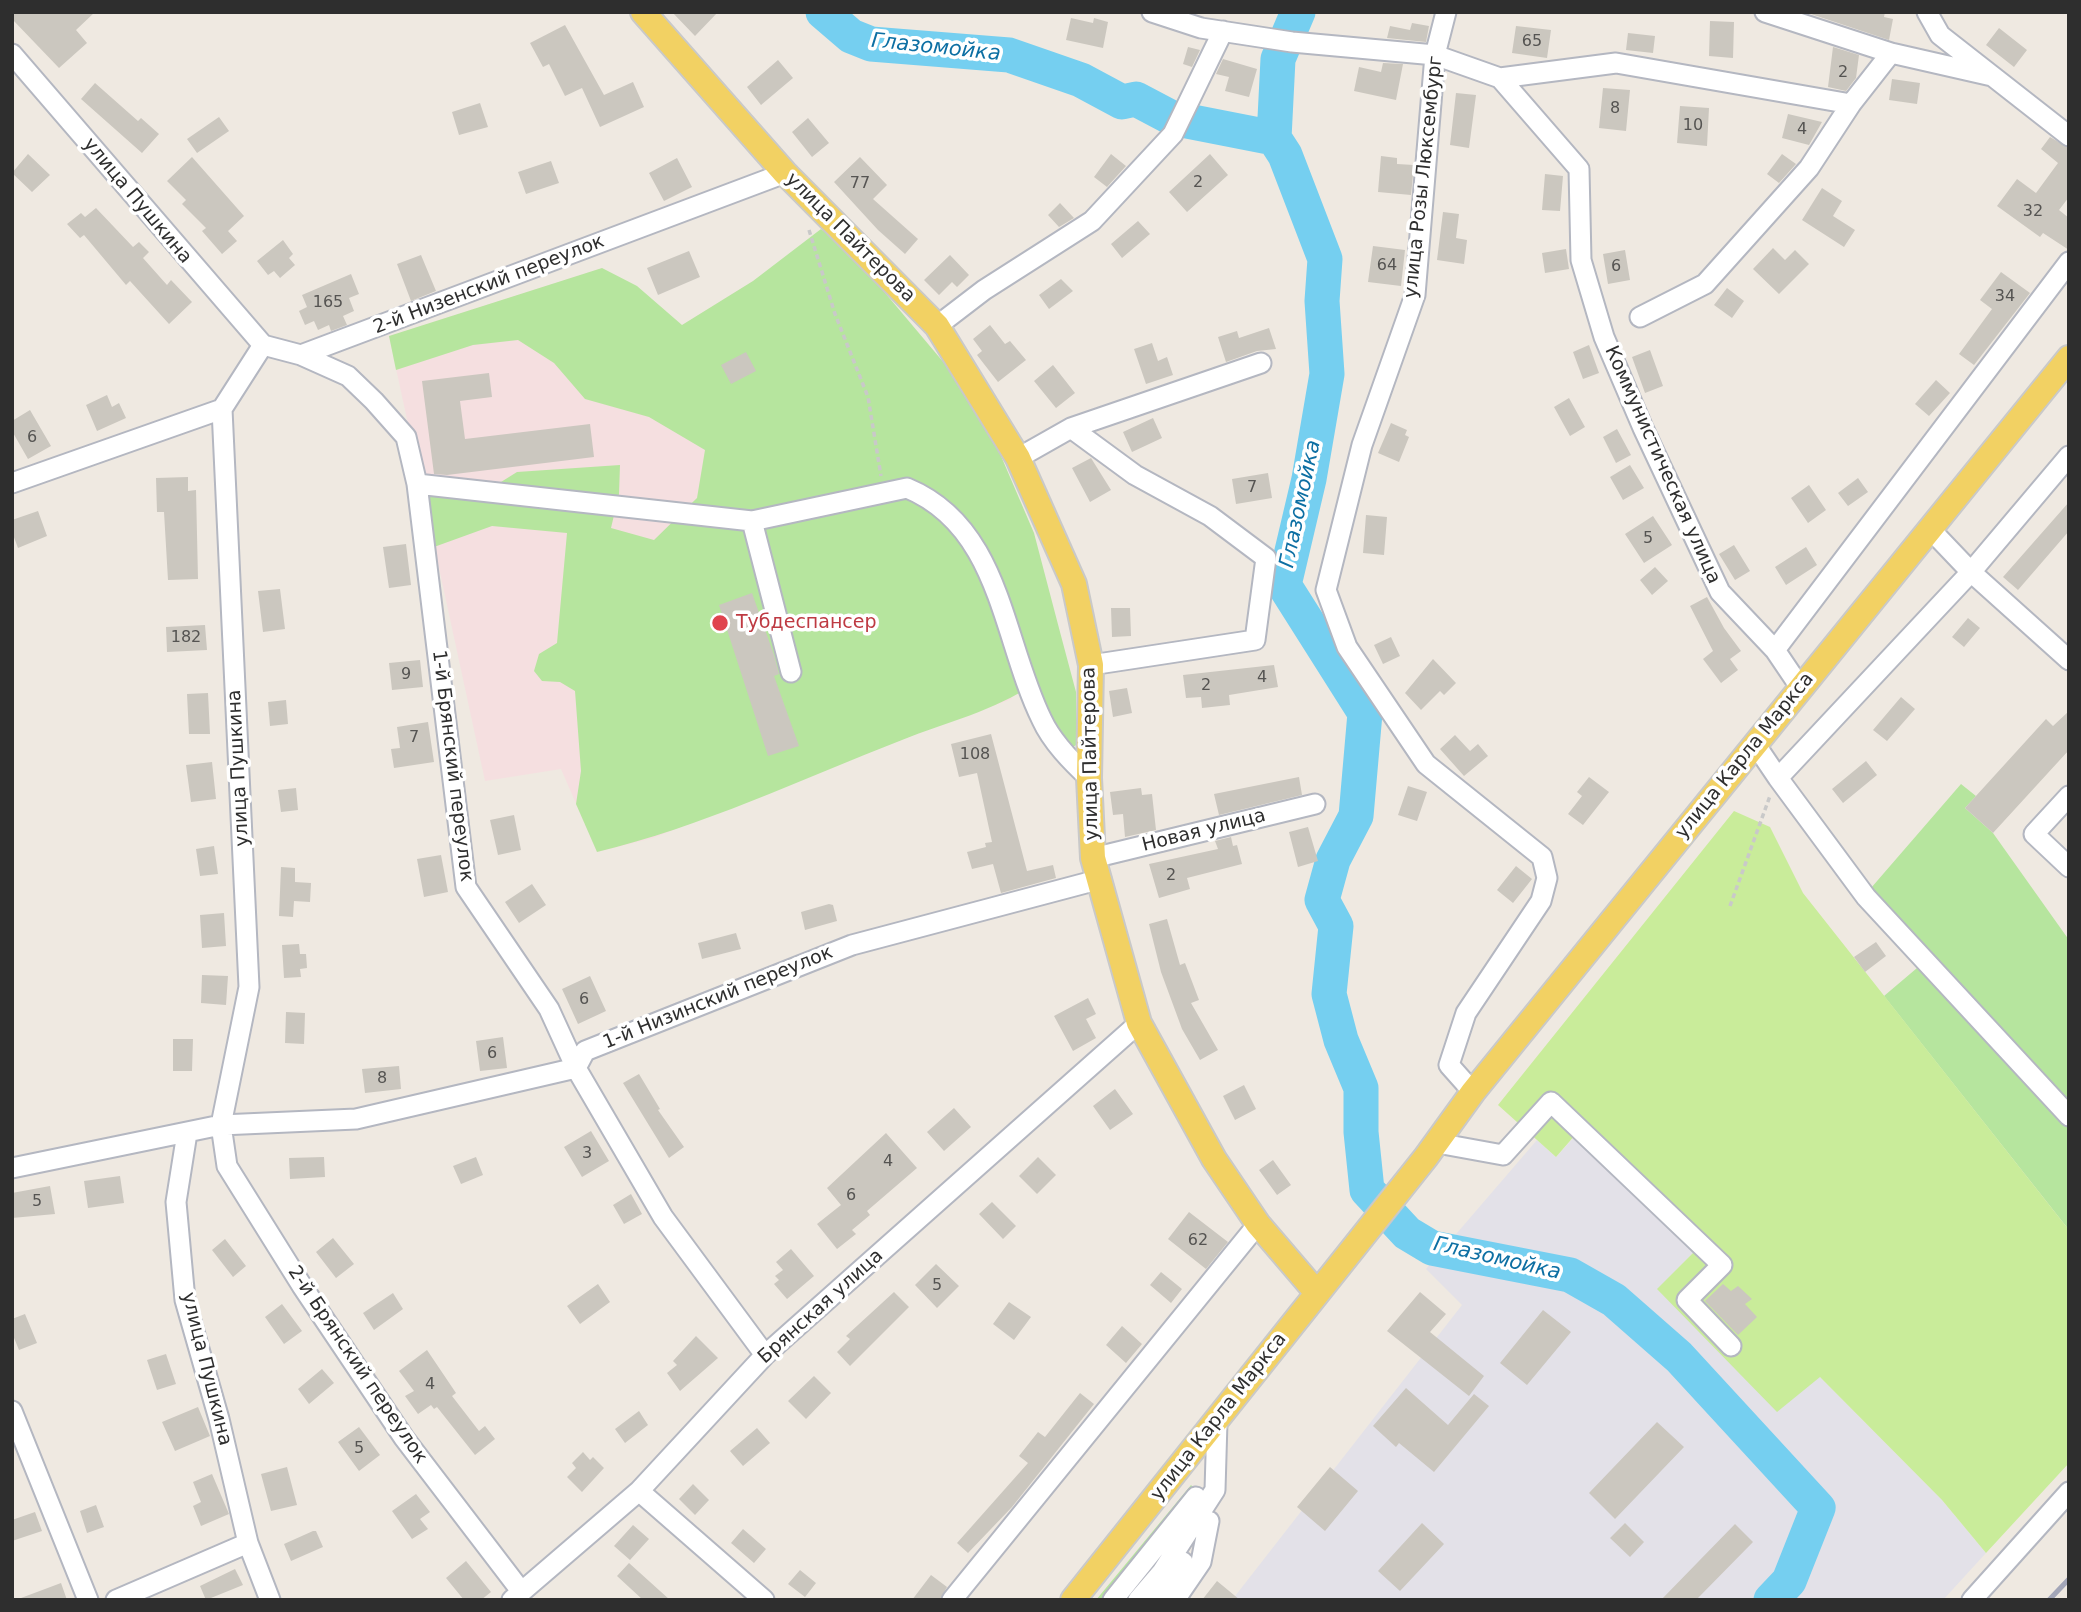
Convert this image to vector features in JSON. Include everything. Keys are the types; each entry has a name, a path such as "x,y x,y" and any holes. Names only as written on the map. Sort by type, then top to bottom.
{"main road":[{"name":"улица Пайтерова","path":"643,12 785,173 937,327 1018,458 1074,584 1091,665 1089,778 1097,868 1139,1023 1214,1159 1258,1224 1317,1293"},
{"name":"улица Карла Маркса","path":"1073,1600 1217,1422 1431,1150 1473,1092 2069,358"}],"street":[{"name":"Коммунистическая улица","path":"1152,12 1223,31 1287,41 1435,55 1500,78 1616,63 1851,104"},
{"name":"улица Розы Люксембург","path":"1446,12 1435,55 1415,295 1362,445 1326,590 1347,647 1426,764 1542,857 1547,878 1541,901 1466,1013 1449,1065 1473,1092"},
{"path":"1765,12 1891,53 1992,75"},
{"path":"1927,12 1940,35 2069,136"},
{"path":"937,327 984,290 1092,222 1173,134 1223,31"},
{"path":"1640,317 1705,284 1808,169 1851,104 1891,53"},
{"name":"улица Пушкина","path":"12,54 263,345"},
{"name":"Коммунистическая улица","path":"1500,78 1579,169 1581,260 1604,337 1643,428 1720,592 1775,650 1800,687"},
{"name":"2-й Низенский переулок","path":"301,355 785,173"},
{"path":"1775,650 2069,262"},
{"path":"12,483 222,410 263,345 301,355"},
{"name":"1-й Брянский переулок","path":"301,355 348,376 406,436 417,484 466,887 549,1009 576,1068 663,1217 765,1355"},
{"path":"1018,458 1071,428 1261,363"},
{"name":"улица Пушкина","path":"221,1125 249,987 222,410"},
{"path":"1071,428 1135,475 1210,516 1266,558 1255,640 1091,665"},
{"path":"1778,778 1971,572 2069,456"},
{"path":"417,484 752,521 907,488 929,497 963,526 992,579 1042,722 1072,762 1089,778"},
{"path":"752,521 791,672"},
{"path":"1930,529 1971,572 2069,660"},
{"path":"1755,744 1866,897 2069,1116"},
{"path":"2069,796 2034,834 2069,867"},
{"name":"Новая улица","path":"1097,868 1315,804"},
{"name":"1-й Низинский переулок","path":"576,1068 585,1051 852,944 1097,868"},
{"name":"Брянская улица","path":"516,1596 639,1491 765,1355 1139,1023"},
{"path":"12,1168 221,1125 356,1119 576,1068"},
{"path":"1431,1150 1503,1155 1551,1102 1722,1265 1687,1300 1731,1346"},
{"name":"2-й Брянский переулок","path":"221,1125 227,1166 302,1286 404,1438 516,1596"},
{"name":"улица Пушкина","path":"187,1133 176,1202 186,1300 219,1419 248,1543 270,1600"},
{"path":"952,1600 1258,1224"},
{"path":"12,1411 88,1600"},
{"path":"1175,1600 1201,1562 1215,1482 1217,1422"},
{"path":"1114,1600 1215,1482"},
{"path":"1138,1600 1161,1572 1215,1482"},
{"path":"639,1491 764,1600"},
{"path":"1972,1600 2069,1492"},
{"path":"1159,1600 1209,1521"},
{"path":"116,1600 248,1543"}],"path":[{"path":"805,220 835,314 868,397 881,462 881,493"},
{"path":"1730,906 1778,778"}],"shaded area":[{"name":"Тубдеспансер","path":"602,268 682,325 753,281 1012,699 653,838 597,852 561,769 485,781 389,336"},
{"path":"1577,1134 1697,1249 1658,1289 1820,1377 1942,1500 1986,1553 1943,1600 1232,1600 1462,1305 1426,1269 1537,1140 1556,1157"}],"green space":[{"name":"Тубдеспансер","path":"821,229 849,250 966,389 1001,456 1034,533 1076,692 1076,745 1072,748 1065,741 1033,684 1003,702 713,816 597,852 576,804 581,771 575,691 560,682 542,681 534,671 539,654 557,643 567,533 492,526 434,547 422,490 477,497 517,472 620,465 619,494 611,528 654,540 697,498 705,450 649,417 585,399 554,363 518,340 473,345 396,370 389,336 602,268 637,286 682,325 753,281"},
{"path":"1961,784 1976,796 1965,808 1993,833 2069,940 2069,1230 1884,996 1930,957 1871,888"},
{"path":"1734,811 1770,827 1803,893 2069,1230 2069,1463 1986,1553 1942,1500 1820,1377 1777,1412 1657,1289 1697,1249 1576,1134 1556,1157 1498,1105"},
{"path":"1191,1485 1194,1488 1106,1600 1096,1600"}],"building":[{"path":"12,12 95,12 76,30 87,43 59,68 12,19"},
{"path":"672,12 718,12 695,36"},
{"path":"1805,12 1885,12 1884,17 1893,19 1889,40"},
{"path":"1071,18 1093,23 1094,18 1108,22 1103,48 1066,40"},
{"path":"1710,21 1734,22 1733,58 1709,56"},
{"path":"1412,23 1429,26 1426,42 1387,38 1390,26 1410,30"},
{"path":"565,25 604,95 633,82 644,107 600,127 582,88 565,96 549,64 543,67 530,43"},
{"path":"1516,26 1551,30 1547,58 1512,53"},
{"path":"1999,28 2027,50 2014,67 1986,45"},
{"path":"1628,33 1655,36 1653,53 1626,50"},
{"path":"1188,47 1200,50 1192,67 1183,64"},
{"path":"1833,47 1859,55 1856,78 1846,91 1828,87"},
{"path":"1223,59 1257,69 1249,97 1225,91 1229,77 1216,74"},
{"path":"778,60 793,78 761,105 747,87"},
{"path":"1383,63 1403,64 1396,100 1354,91 1359,67 1381,72"},
{"path":"1892,79 1920,83 1917,104 1889,100"},
{"path":"95,83 138,121 141,118 159,134 142,153 81,99"},
{"path":"1603,88 1630,90 1626,131 1599,128"},
{"path":"1456,93 1476,95 1469,148 1450,145"},
{"path":"480,103 488,127 459,135 452,112"},
{"path":"1680,106 1709,108 1707,146 1677,143"},
{"path":"1788,114 1822,122 1809,145 1782,138"},
{"path":"219,117 229,131 197,153 187,139"},
{"path":"808,118 829,143 812,157 792,132"},
{"path":"2050,137 2069,148 2069,197 2059,210 2069,218 2069,250 2043,233 2040,237 1997,206 2017,179 2036,193 2058,163 2041,149"},
{"path":"28,154 50,175 32,192 12,173"},
{"path":"1111,154 1126,166 1107,187 1094,177"},
{"path":"1210,154 1228,175 1187,212 1169,192"},
{"path":"1782,154 1796,164 1779,183 1767,174"},
{"path":"1381,156 1397,158 1397,164 1414,165 1411,195 1378,192"},
{"path":"192,157 244,216 228,231 237,241 222,254 202,231 206,228 182,204 186,200 167,181"},
{"path":"860,157 887,185 873,199 918,239 905,254 878,230 834,182"},
{"path":"677,158 692,187 664,201 649,173"},
{"path":"551,161 559,183 526,194 518,172"},
{"path":"1545,174 1563,176 1560,211 1542,210"},
{"path":"1822,188 1842,201 1833,216 1855,230 1844,247 1802,220"},
{"path":"1060,203 1074,218 1059,227 1048,215"},
{"path":"96,208 133,247 139,242 149,252 143,258 167,285 171,280 192,302 169,324 130,281 126,285 84,235 80,238 67,224 81,213 85,217"},
{"path":"1443,212 1459,214 1456,238 1467,240 1464,264 1437,260"},
{"path":"1138,221 1150,234 1122,258 1111,244"},
{"path":"283,240 293,254 289,258 295,265 280,278 274,271 268,275 257,261"},
{"path":"1373,246 1405,250 1401,286 1368,282"},
{"path":"1773,248 1785,260 1795,250 1809,264 1779,294 1753,269"},
{"path":"1566,249 1569,269 1545,273 1542,253"},
{"path":"1625,250 1630,280 1608,284 1603,254"},
{"path":"689,251 700,277 658,295 647,268"},
{"path":"421,255 436,291 411,301 397,264"},
{"path":"950,255 969,275 957,287 952,282 939,295 924,280"},
{"path":"2001,272 2030,293 1974,365 1959,354 1992,309 1980,300"},
{"path":"351,274 359,294 349,298 354,311 343,316 347,325 331,331 329,325 318,330 314,321 305,325 299,311 307,307 302,295"},
{"path":"1061,279 1073,291 1049,309 1039,295"},
{"path":"1727,288 1744,301 1732,318 1714,305"},
{"path":"990,325 1005,344 1010,341 1026,360 998,382 977,355 982,351 973,339"},
{"path":"1269,328 1276,349 1257,351 1226,362 1218,337 1237,331 1239,338"},
{"path":"1152,343 1158,361 1167,357 1173,375 1146,384 1134,349"},
{"path":"1589,345 1599,373 1583,379 1573,352"},
{"path":"1650,350 1663,386 1645,393 1632,357"},
{"path":"746,352 756,371 731,384 721,365"},
{"path":"1053,365 1075,393 1056,408 1034,381"},
{"path":"489,373 492,397 460,401 465,439 590,424 594,457 447,475 434,474 422,381"},
{"path":"1936,380 1950,393 1929,416 1915,404"},
{"path":"107,395 112,407 119,403 126,418 97,431 86,405"},
{"path":"1569,398 1585,427 1570,436 1554,407"},
{"path":"30,410 51,446 28,459 12,431 12,421"},
{"path":"1153,418 1162,438 1132,452 1123,432"},
{"path":"1391,423 1407,430 1405,435 1409,437 1399,462 1378,453"},
{"path":"1617,429 1631,455 1616,463 1603,437"},
{"path":"1091,458 1111,490 1090,502 1072,468"},
{"path":"1630,465 1644,488 1623,500 1610,477"},
{"path":"1268,473 1272,498 1236,504 1232,479"},
{"path":"188,477 188,491 196,490 198,579 168,580 164,512 157,512 156,478"},
{"path":"1858,478 1868,492 1848,506 1838,493"},
{"path":"1809,485 1826,510 1808,523 1791,498"},
{"path":"2069,502 2069,531 2018,590 2003,577"},
{"path":"38,511 47,536 18,548 12,532 12,520"},
{"path":"1366,515 1387,517 1384,555 1363,553"},
{"path":"1653,516 1672,545 1644,563 1625,534"},
{"path":"406,544 411,585 389,588 383,547"},
{"path":"1734,545 1750,571 1735,580 1719,554"},
{"path":"1806,547 1817,565 1786,585 1775,567"},
{"path":"1655,567 1668,581 1652,595 1640,580"},
{"path":"280,589 285,629 263,632 258,591"},
{"path":"752,593 774,655 779,674 774,676 799,746 768,756 719,605"},
{"path":"1707,597 1724,628 1741,651 1730,659 1738,670 1721,683 1703,659 1713,651 1690,606"},
{"path":"1111,608 1130,608 1131,636 1112,637"},
{"path":"1968,618 1980,628 1964,647 1952,637"},
{"path":"205,625 207,650 167,652 166,627"},
{"path":"1391,637 1400,656 1383,664 1374,645"},
{"path":"1433,659 1456,683 1444,695 1440,691 1421,710 1405,693"},
{"path":"420,660 423,687 392,690 389,663"},
{"path":"1274,665 1278,687 1229,695 1230,705 1202,708 1201,697 1186,698 1183,675"},
{"path":"1127,688 1132,713 1113,717 1109,691"},
{"path":"208,693 210,734 189,734 187,694"},
{"path":"1901,697 1915,709 1887,741 1873,730"},
{"path":"286,700 288,724 270,726 268,702"},
{"path":"2069,711 2069,750 1993,833 1965,808 2046,719 2053,726"},
{"path":"428,722 434,762 394,768 391,749 400,748 397,727"},
{"path":"991,734 1027,871 1053,865 1056,878 1001,893 993,864 972,869 967,852 986,847 985,843 992,842 977,773 959,777 951,744"},
{"path":"1455,735 1470,751 1478,744 1488,756 1464,776 1440,749"},
{"path":"1866,761 1877,775 1843,803 1832,789"},
{"path":"212,762 216,799 191,802 186,765"},
{"path":"1299,777 1302,795 1219,815 1214,794"},
{"path":"1589,777 1609,792 1583,825 1568,814 1582,796 1577,792"},
{"path":"1408,786 1427,792 1417,821 1398,815"},
{"path":"296,788 298,810 281,812 278,790"},
{"path":"1141,788 1142,795 1152,794 1156,830 1125,837 1123,814 1113,815 1110,792"},
{"path":"514,815 521,850 498,855 490,820"},
{"path":"1308,827 1318,861 1298,867 1289,832"},
{"path":"1231,837 1233,846 1237,845 1242,864 1187,878 1190,889 1159,898 1149,864 1218,849 1215,841"},
{"path":"214,846 218,874 200,876 196,849"},
{"path":"441,855 448,892 424,897 417,859"},
{"path":"1516,866 1532,879 1513,903 1497,890"},
{"path":"281,867 295,868 295,882 311,883 310,902 294,901 293,917 279,916"},
{"path":"532,884 546,905 519,923 505,902"},
{"path":"833,905 837,921 805,930 801,912"},
{"path":"224,913 226,946 202,948 200,915"},
{"path":"1167,919 1180,965 1185,963 1199,1000 1191,1003 1218,1050 1200,1060 1182,1029 1161,972 1149,924"},
{"path":"736,933 741,949 702,959 698,943"},
{"path":"1876,942 1886,956 1865,972 1854,957"},
{"path":"299,944 300,954 306,954 307,968 300,969 301,977 284,978 282,945"},
{"path":"202,975 228,976 226,1005 201,1003"},
{"path":"590,976 606,1011 578,1024 562,989"},
{"path":"1088,998 1096,1014 1086,1019 1096,1038 1073,1051 1054,1016"},
{"path":"286,1012 305,1013 304,1044 285,1043"},
{"path":"503,1037 507,1068 480,1071 476,1041"},
{"path":"173,1039 193,1039 192,1071 173,1071"},
{"path":"399,1066 401,1089 365,1093 362,1069"},
{"path":"639,1074 660,1109 658,1110 684,1147 669,1158 623,1083"},
{"path":"1244,1085 1256,1109 1235,1120 1223,1096"},
{"path":"1115,1089 1133,1114 1110,1130 1093,1106"},
{"path":"954,1108 971,1127 944,1151 927,1132"},
{"path":"591,1131 609,1161 582,1177 564,1147"},
{"path":"886,1133 917,1168 867,1211 870,1215 852,1230 856,1234 837,1249 817,1224 841,1205 827,1188"},
{"path":"324,1157 325,1177 290,1179 289,1158"},
{"path":"476,1157 483,1175 461,1184 453,1166"},
{"path":"1038,1157 1056,1175 1037,1194 1019,1176"},
{"path":"1273,1160 1291,1185 1277,1195 1259,1170"},
{"path":"120,1176 124,1203 88,1208 84,1181"},
{"path":"50,1186 55,1214 12,1218 12,1193"},
{"path":"631,1194 642,1214 624,1224 613,1205"},
{"path":"992,1202 1016,1226 1003,1239 979,1214"},
{"path":"1189,1212 1228,1242 1206,1269 1168,1239"},
{"path":"333,1238 354,1264 336,1278 316,1252"},
{"path":"225,1239 246,1266 233,1277 212,1250"},
{"path":"791,1249 814,1276 787,1299 774,1284 779,1280 775,1276 783,1270 776,1262"},
{"path":"936,1264 959,1286 937,1308 915,1285"},
{"path":"1161,1272 1182,1289 1171,1303 1150,1285"},
{"path":"598,1284 610,1302 580,1324 567,1306"},
{"path":"1723,1284 1731,1291 1738,1286 1752,1299 1745,1304 1757,1317 1738,1335 1705,1301"},
{"path":"894,1292 909,1307 850,1366 837,1352 850,1339 846,1336"},
{"path":"1420,1292 1446,1314 1430,1332 1484,1376 1469,1396 1387,1331"},
{"path":"393,1293 403,1309 374,1330 363,1313"},
{"path":"1009,1302 1031,1317 1014,1340 993,1324"},
{"path":"282,1304 302,1331 284,1344 265,1317"},
{"path":"1543,1310 1571,1332 1527,1385 1500,1363"},
{"path":"25,1314 37,1343 19,1350 12,1333 12,1319"},
{"path":"1122,1326 1142,1344 1126,1363 1106,1345"},
{"path":"696,1336 718,1358 680,1391 667,1373 677,1365 673,1361"},
{"path":"427,1350 456,1393 452,1396 479,1431 485,1426 495,1439 475,1455 437,1407 434,1409 431,1405 418,1414 405,1396 414,1391 399,1371"},
{"path":"166,1354 176,1384 157,1390 147,1360"},
{"path":"322,1369 334,1383 309,1404 298,1389"},
{"path":"814,1376 831,1393 806,1419 788,1401"},
{"path":"1406,1388 1448,1425 1474,1394 1489,1406 1434,1472 1399,1443 1396,1447 1373,1426"},
{"path":"1080,1393 1094,1404 1012,1507 968,1553 957,1543 1028,1463 1019,1456 1038,1432 1045,1437"},
{"path":"198,1407 210,1436 175,1451 162,1422"},
{"path":"639,1411 648,1425 625,1443 615,1429"},
{"path":"1657,1422 1684,1447 1615,1519 1589,1493"},
{"path":"359,1427 380,1455 359,1471 338,1442"},
{"path":"757,1428 770,1443 743,1466 730,1451"},
{"path":"583,1452 590,1460 593,1457 604,1468 582,1492 567,1477 576,1468 572,1463"},
{"path":"287,1467 297,1505 271,1511 261,1474"},
{"path":"1330,1467 1358,1491 1325,1531 1297,1507"},
{"path":"212,1474 229,1514 201,1526 193,1506 201,1502 193,1482"},
{"path":"693,1484 709,1500 695,1515 679,1499"},
{"path":"416,1494 430,1512 420,1519 428,1529 412,1539 392,1511"},
{"path":"96,1505 104,1527 87,1533 80,1511"},
{"path":"35,1512 42,1531 12,1541 12,1520"},
{"path":"1422,1523 1444,1544 1400,1591 1378,1571"},
{"path":"1625,1523 1644,1542 1630,1557 1610,1538"},
{"path":"1735,1524 1753,1542 1696,1600 1661,1600"},
{"path":"633,1525 649,1539 630,1560 614,1546"},
{"path":"743,1529 766,1549 754,1563 731,1543"},
{"path":"316,1531 323,1547 291,1561 284,1544"},
{"path":"466,1561 491,1592 481,1600 464,1600 446,1578"},
{"path":"629,1563 670,1600 643,1600 617,1576"},
{"path":"235,1569 243,1585 206,1600 200,1586"},
{"path":"800,1570 816,1583 805,1597 788,1584"},
{"path":"931,1575 947,1587 940,1599 912,1600"},
{"path":"1217,1581 1240,1600 1202,1600"},
{"path":"61,1583 67,1600 21,1600 21,1598"}],"waterway":[{"name":"Глазомойка","path":"823,12 851,36 871,44 1009,55 1081,80 1122,102 1136,99 1172,118 1274,138 1285,155 1325,259 1322,301 1327,374 1309,479 1284,585 1365,713 1356,816 1333,860 1322,900 1336,926 1329,994 1341,1040 1361,1088 1361,1132 1367,1190 1407,1233 1432,1248 1570,1275 1614,1300 1679,1357 1818,1508 1789,1581 1771,1600"},
{"path":"1274,138 1278,59 1298,12"}],"railway":[{"path":"2049,1600 2069,1579"}],"place":[{"name":"Тубдеспансер","path":"720,623"}]}
